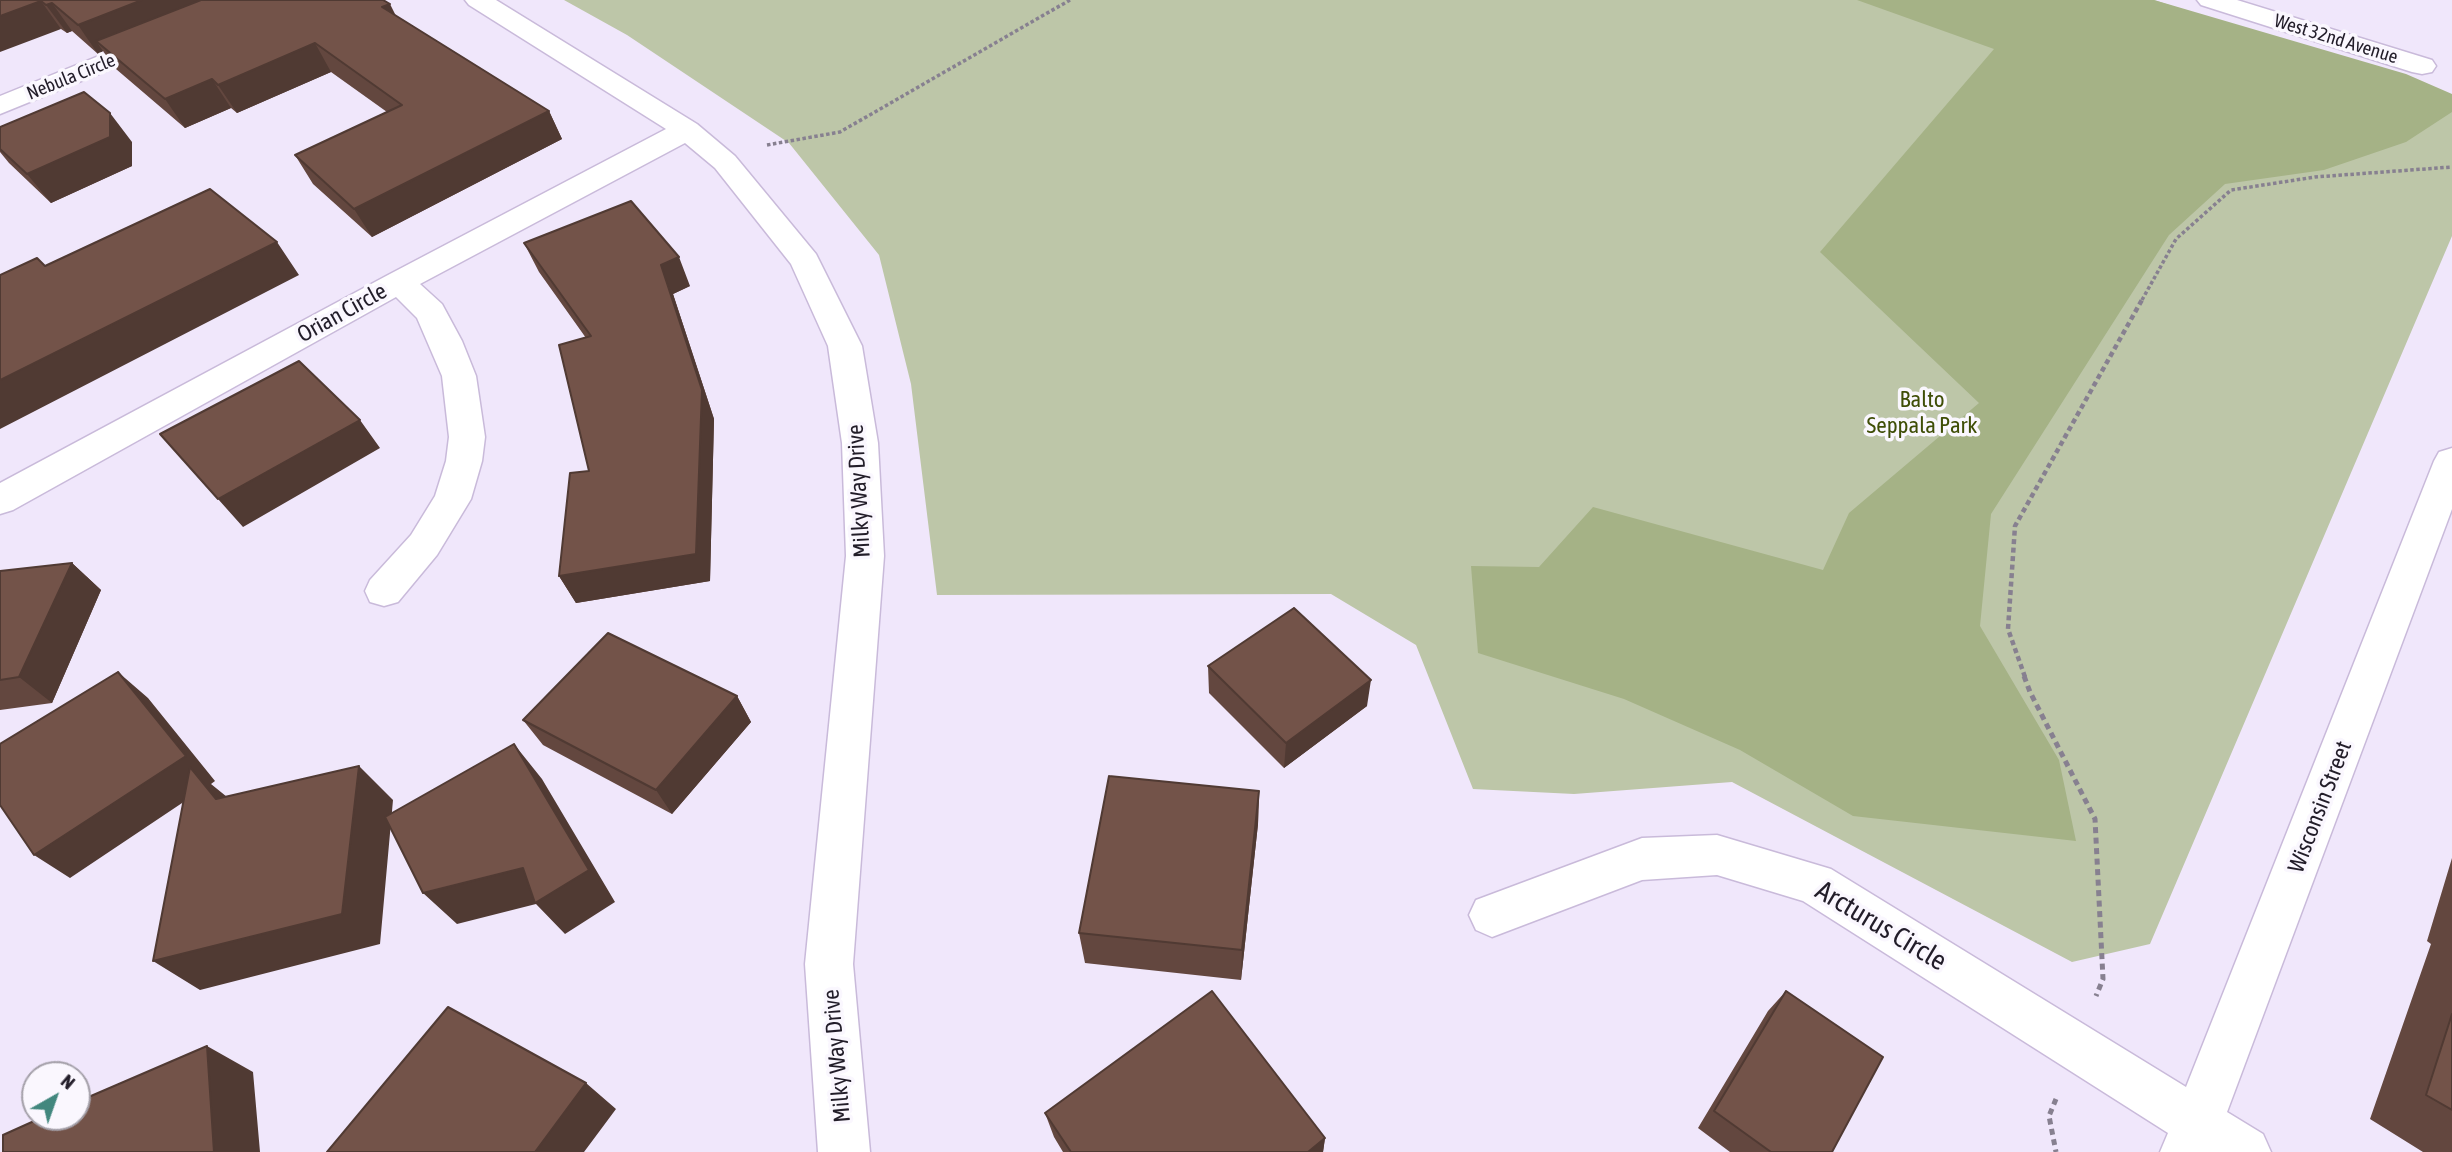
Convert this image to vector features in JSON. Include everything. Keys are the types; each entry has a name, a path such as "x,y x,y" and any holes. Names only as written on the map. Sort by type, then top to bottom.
{"street":[{"name":"Nebula Circle","path":"0,106 259,0"},
{"name":"Milky Way Drive","path":"478,0 687,130 725,162 804,261 845,346 860,443 865,556 829,964 844,1152"},
{"name":"West 32nd Avenue","path":"2210,0 2422,66"},
{"name":"Orian Circle","path":"0,500 399,282 687,130"},
{"path":"384,591 424,545 453,499 464,461 467,437 459,376 444,341 430,312 399,282"},
{"name":"Wisconsin Street","path":"2192,1137 2450,474"},
{"name":"Arcturus Circle","path":"1492,915 1642,859 1717,855 1815,884 2075,1045 2192,1137 2245,1152"}],"path":[{"path":"762,146 840,132 1070,0"},
{"path":"2056,1152 2049,1116 2102,979 2095,818 2030,692 2008,628 2015,526 2176,239 2231,191 2315,177 2452,167"}],"green space":[{"name":"Balto Seppala Park","path":"564,0 2154,0 2452,97 2452,236 2150,944 2072,962 1732,782 1574,794 1473,789 1416,645 1331,594 937,595 911,384 879,255 789,143 627,35"},
{"path":"1857,0 2154,0 2406,74 2452,94 2452,112 2406,142 2324,170 2225,184 2169,235 1991,514 1980,626 2059,760 2076,841 1853,816 1740,750 1624,699 1478,653 1471,566 1539,567 1593,507 1823,570 1849,513 1979,403 1820,252 1994,49"}],"building":[{"path":"0,0 142,0 78,25 52,3 46,5 41,1 0,16"},
{"path":"201,0 383,0 390,4 382,7 549,111 354,209 295,155 402,105 315,43 218,85 212,79 165,99 96,41"},
{"path":"84,92 110,113 110,137 27,174 0,149 0,127"},
{"path":"210,189 277,242 0,380 0,275 37,258 45,266"},
{"path":"631,201 679,257 661,265 702,390 696,554 559,576 570,473 589,471 559,345 591,336 524,243"},
{"path":"299,361 360,420 218,499 160,434"},
{"path":"72,563 19,677 0,680 0,571"},
{"path":"1294,608 1371,680 1286,743 1208,666"},
{"path":"608,633 737,696 656,790 523,720"},
{"path":"118,672 186,756 34,855 0,805 0,744"},
{"path":"514,744 589,870 535,903 523,868 423,893 385,817"},
{"path":"359,766 342,914 153,961 190,767 216,799"},
{"path":"1109,776 1259,791 1242,950 1079,933"},
{"path":"1212,991 1325,1138 1308,1152 1071,1152 1045,1113"},
{"path":"1786,991 1883,1057 1832,1152 1771,1152 1714,1111"},
{"path":"448,1007 586,1083 535,1152 327,1152"},
{"path":"2452,1014 2452,1110 2426,1095"},
{"path":"207,1046 214,1152 3,1152 3,1135 21,1127 21,1131 91,1131 91,1096"}]}
